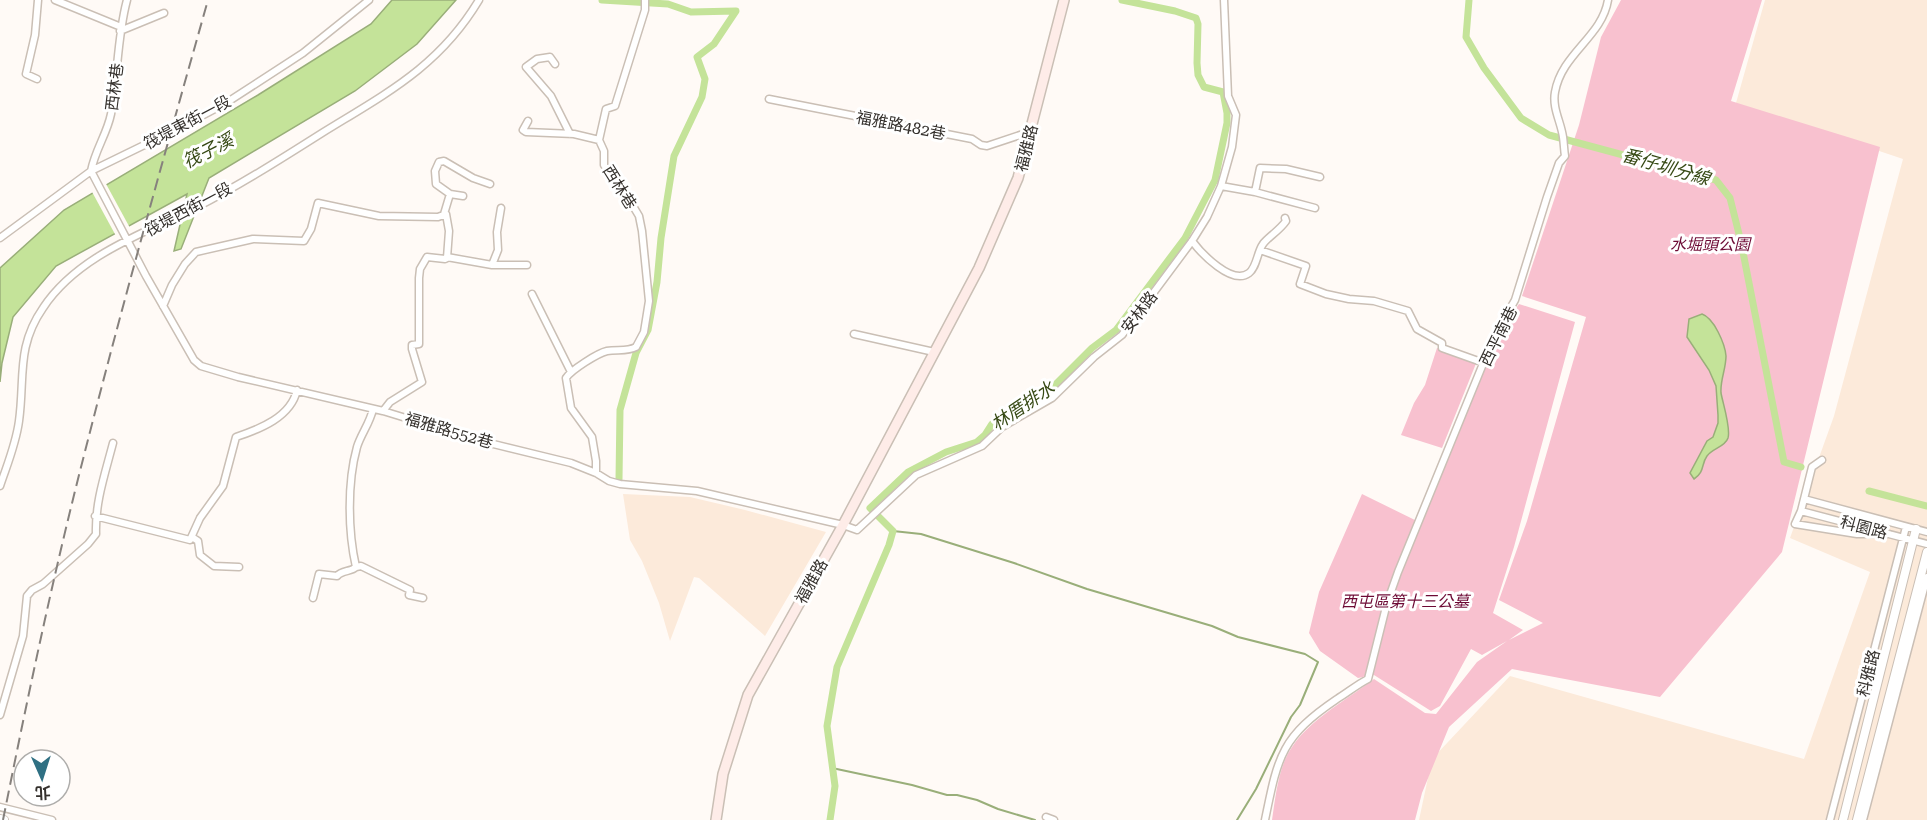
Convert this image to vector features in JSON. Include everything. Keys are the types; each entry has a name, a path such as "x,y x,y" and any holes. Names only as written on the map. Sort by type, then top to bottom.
{"main road":[{"name":"福雅路","path":"716,820 723,774 748,695 843,525 902,409 979,268 1018,178 1064,0"}],"street":[{"path":"37,79 26,74 35,35 38,0"},
{"path":"55,0 120,29 164,14"},
{"name":"西林巷","path":"93,174 94,155 107,132 111,116 118,70 120,29 128,0"},
{"name":"筏堤東街一段","path":"0,238 40,206 93,174 226,103 303,53 369,0"},
{"name":"筏堤西街一段","path":"0,486 16,438 22,358 28,337 37,317 66,281 126,238 199,205 270,165 393,89 437,54 457,32 479,0"},
{"path":"528,121 523,130 526,132 570,134 598,140 606,109 615,106 645,10 645,0"},
{"name":"安林路","path":"843,525 859,529 916,475 982,446 1002,427 1052,398 1094,357 1122,335 1192,241 1207,217 1221,186 1232,147 1236,115 1228,96 1224,0"},
{"name":"西平南巷","path":"1266,820 1273,782 1286,745 1313,715 1368,679 1387,603 1398,572 1498,330 1515,300 1547,197 1559,163 1565,156 1563,136 1555,110 1558,78 1568,59 1601,20 1608,0"},
{"path":"555,64 550,57 537,59 526,67 551,96 570,134"},
{"name":"福雅路482巷","path":"769,99 972,139 987,146 1029,132"},
{"name":"西林巷","path":"571,372 602,352 636,347 644,332 649,306 639,216 622,187 604,165 604,151 598,140"},
{"path":"463,196 450,194 436,184 435,178 439,162 442,160 473,178 490,184"},
{"path":"1255,192 1260,168 1287,169 1320,177"},
{"name":"福雅路552巷","path":"93,174 163,306 194,360 201,366 383,411 481,441 570,463 620,484 697,491 843,525"},
{"path":"1221,186 1255,192 1315,208"},
{"path":"163,306 172,285 185,264 196,252 253,239 304,241 311,229 318,203 379,216 438,217 444,214 450,194"},
{"path":"492,265 498,250 497,232 501,208"},
{"path":"444,214 446,214 448,231 447,257"},
{"path":"1192,241 1219,268 1233,274 1249,274 1263,244 1285,223 1285,218"},
{"path":"1260,250 1306,266 1300,284 1326,294 1374,301 1408,311 1412,315 1414,326 1442,343 1442,348 1484,363"},
{"path":"383,411 390,402 422,382 412,345 419,344 420,269 427,257 445,259 447,257 492,265 527,265"},
{"path":"532,294 571,372 566,378 570,403 577,418 592,437 596,473"},
{"path":"854,334 934,352"},
{"path":"95,516 190,540 200,518 223,486 236,437 261,428 275,419 293,403 297,390"},
{"path":"356,567 350,521 352,473 357,447 373,409"},
{"path":"0,715 22,636 27,596 88,544 96,534 95,516 98,499 113,443"},
{"path":"1822,460 1812,467 1802,511 1795,524 1857,534 1889,534"},
{"name":"科園路","path":"1804,499 1927,532"},
{"name":"科園路","path":"1802,511 1927,544"},
{"name":"科雅路","path":"1830,820 1906,526"},
{"name":"科雅路","path":"1843,820 1916,529"},
{"path":"192,537 198,541 198,554 212,565 239,567"},
{"name":"科雅路","path":"1857,820 1927,552"},
{"path":"313,598 319,574 337,576 361,566 410,590 409,595 423,598"},
{"name":"科雅路","path":"1863,820 1927,577"},
{"path":"0,807 52,820"},
{"path":"1046,817 1054,820"}],"shaded area":[{"path":"1765,0 1927,0 1927,820 1419,820 1432,759 1510,676 1804,759 1870,572 1790,538 1834,416 1903,159 1736,103"},
{"path":"623,494 690,497 826,532 765,636 699,578 694,577 670,641 659,603 642,561 630,540"}],"green space":[{"name":"水堀頭公園","path":"1621,0 1762,0 1731,101 1880,147 1782,552 1660,697 1512,669 1449,727 1422,793 1415,820 1272,820 1282,767 1292,747 1312,724 1374,679 1425,713 1436,714 1477,662 1507,641 1482,655 1471,649 1440,706 1431,711 1374,675 1358,678 1320,651 1309,633 1319,592 1362,494 1421,523 1503,326 1519,304 1575,322 1514,547 1493,613 1523,630 1509,640 1543,623 1499,600 1527,521 1586,317 1522,296 1579,125 1601,37"},
{"path":"1437,348 1477,361 1442,448 1401,435 1414,403 1425,385"}],"water":[{"name":"筏子溪","path":"392,0 456,0 417,44 355,91 209,178 181,249 174,251 187,194 56,266 13,317 0,382 0,268 64,210 258,95 371,24"},
{"path":"1702,314 1715,326 1725,351 1726,361 1721,393 1729,434 1724,443 1707,456 1700,474 1694,479 1690,473 1707,441 1713,437 1718,423 1716,386 1709,370 1687,337 1689,319"}],"pier":[{"path":"105,182 130,228 116,236 91,190"}],"waterway":[{"path":"602,0 668,4 691,12 736,11 714,44 697,57 705,79 702,97 674,156 661,238 657,282 648,330 636,353 620,410 619,479"},
{"name":"林厝排水","path":"830,820 835,786 827,726 837,667 893,531 870,508 908,472 946,452 977,442 992,424 1051,389 1092,348 1116,330 1185,238 1215,180 1227,113 1223,92 1204,87 1198,75 1196,18 1175,11 1122,0"},
{"name":"番仔圳分線","path":"1469,0 1466,37 1484,68 1521,118 1549,135 1716,180 1730,198 1741,242 1784,462 1801,467"},
{"name":"番仔圳分線","path":"1869,491 1927,506"},
{"path":"893,531 921,534 1087,589 1212,626 1238,637 1305,654 1318,662 1300,705 1291,717 1256,789 1237,820"},
{"path":"832,768 977,800 1035,820"}],"railway":[{"path":"3,820 37,655 75,491 208,0"}],"park label":[{"name":"西屯區第十三公墓","path":"1405,601"}]}
